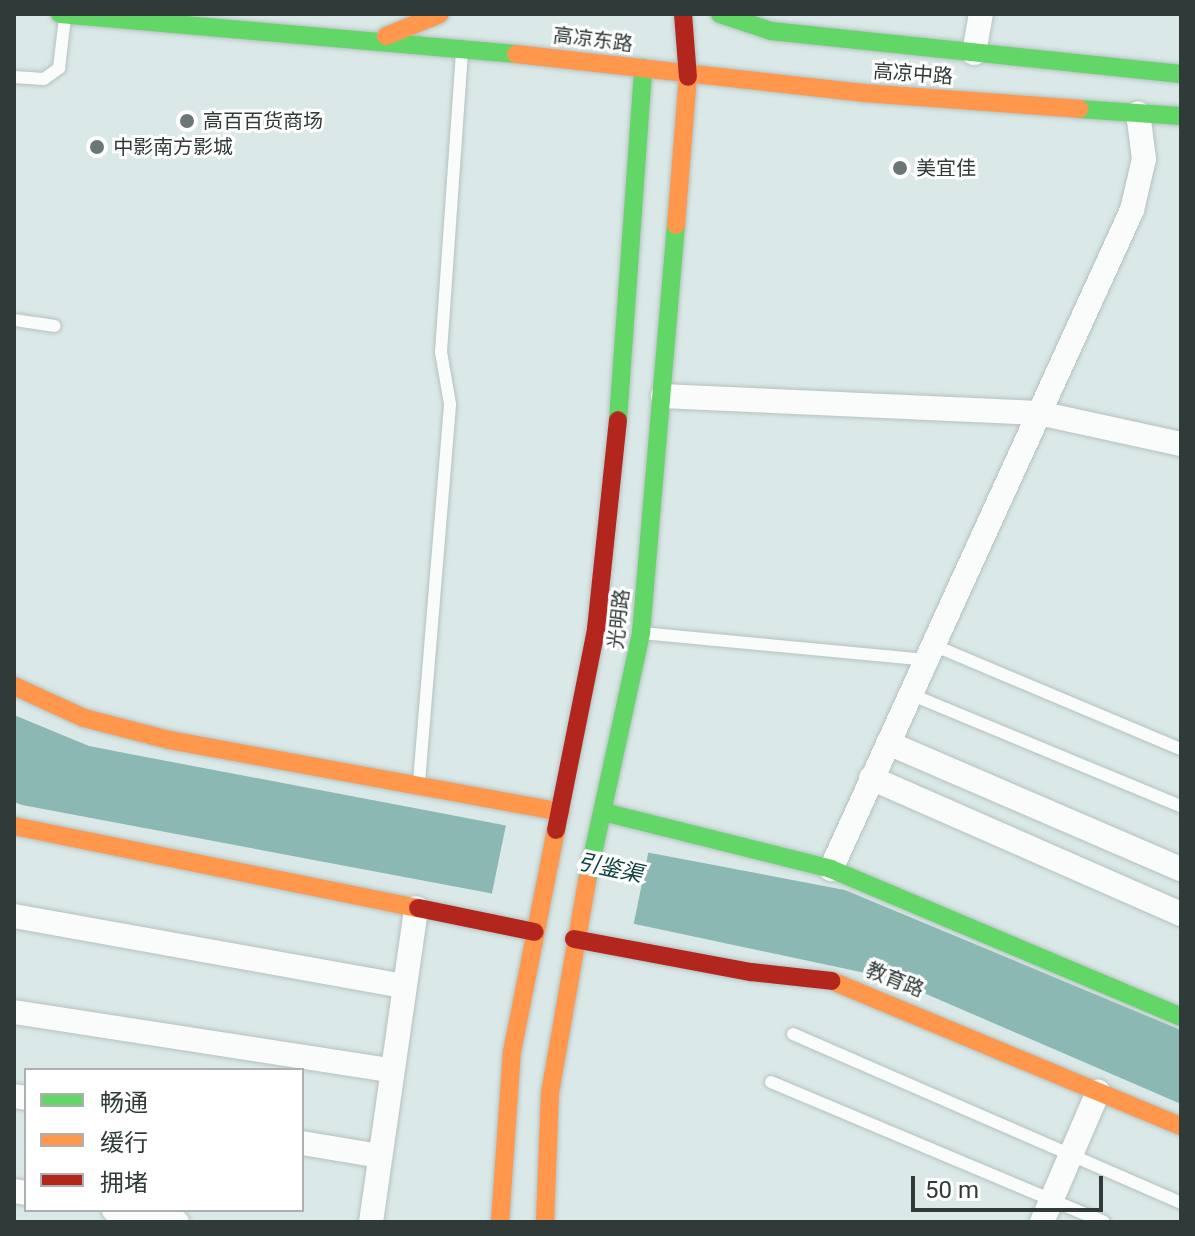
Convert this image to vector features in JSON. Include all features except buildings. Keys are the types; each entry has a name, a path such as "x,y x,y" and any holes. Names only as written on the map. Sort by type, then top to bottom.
{"main road":[{"name":"高凉东路","path":"63,14 379,38 643,68"},
{"path":"233,14 260,27"},
{"path":"379,38 440,14"},
{"name":"光明路","path":"500,1222 505,1103 536,924 596,629 651,272 688,77 683,14"},
{"name":"高凉中路","path":"720,14 771,31 974,53 1040,83 1138,113 1181,116"},
{"name":"光明路","path":"545,1222 550,1093 576,932 641,633 663,396 651,272 643,68"},
{"name":"高凉中路","path":"643,68 688,77 1040,83 1181,74"},
{"path":"14,686 114,727 419,785 559,821"},
{"path":"603,812 831,869 1181,1017"},
{"path":"14,826 416,908 536,924"},
{"name":"教育路","path":"576,932 751,972 836,981 1181,1126"}],"street":[{"path":"974,53 981,14"},
{"path":"831,869 1141,184 1144,159 1138,113"},
{"path":"663,396 1039,413 1181,444"},
{"path":"888,743 1181,869"},
{"path":"871,778 1181,914"},
{"path":"371,1222 390,1070 416,908"},
{"path":"14,916 404,986"},
{"path":"14,1012 390,1070"},
{"path":"1042,1222 1098,1092"},
{"path":"304,1143 380,1156"},
{"path":"124,1212 177,1222"}],"lane":[{"path":"14,77 44,79 59,68 63,14"},
{"path":"419,785 450,404 441,352 462,47"},
{"path":"14,320 55,326"},
{"path":"641,633 929,652 1181,749"},
{"path":"910,694 1181,806"},
{"path":"793,1034 1181,1203"},
{"path":"771,1082 1104,1222"}],"water":[{"name":"引鉴渠","path":"14,715 89,746 845,890 1181,1030 1181,1104 889,978 484,892 22,805 14,802"}],"pier":[{"path":"507,820 649,849 633,927 491,898"}],"traffic: fast":[{"path":"60,14 516,54"},
{"path":"720,14 771,31 1181,74"},
{"path":"618,420 643,68"},
{"path":"1079,109 1181,116"},
{"path":"587,881 641,633 676,225"},
{"path":"603,812 831,869 1181,1017"}],"traffic: slow":[{"path":"386,36 440,14"},
{"path":"516,54 863,93 1079,109"},
{"path":"676,225 688,77"},
{"path":"14,686 84,718 169,740 560,812"},
{"path":"14,826 418,908"},
{"path":"500,1222 512,1052 556,830"},
{"path":"545,1222 550,1093 587,881"},
{"path":"832,981 1181,1126"}],"traffic: jam":[{"path":"683,14 688,77"},
{"path":"556,830 596,629 618,420"},
{"path":"418,908 535,932"},
{"path":"574,939 751,972 832,981"}],"place":[{"name":"高百百货商场","path":"187,121"},
{"name":"中影南方影城","path":"97,147"},
{"name":"美宜佳","path":"900,168"}]}
